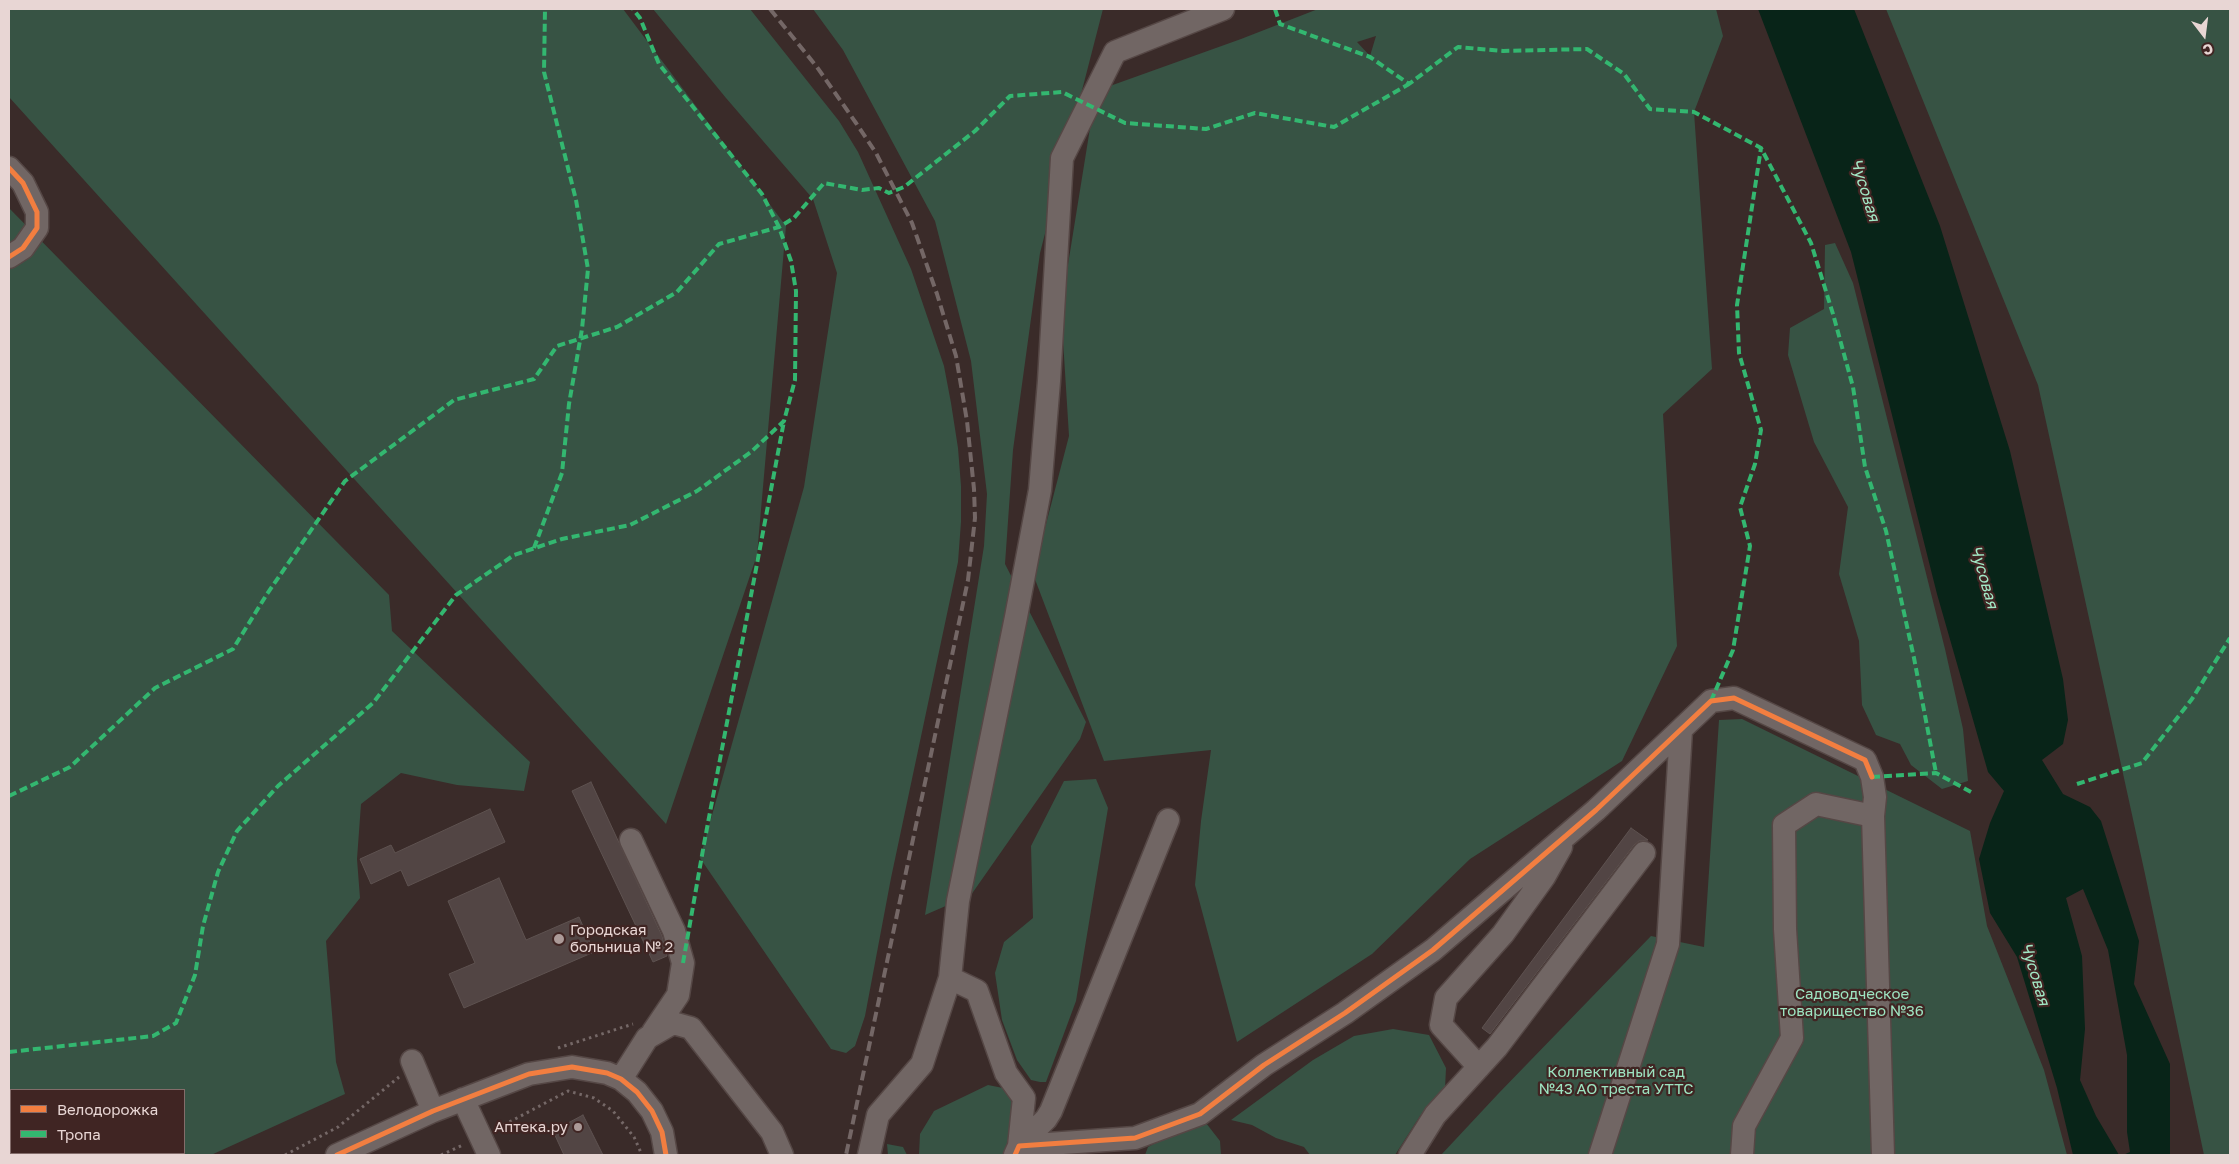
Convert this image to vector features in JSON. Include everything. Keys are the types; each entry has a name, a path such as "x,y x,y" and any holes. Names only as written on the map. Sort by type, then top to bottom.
{"street":[{"path":"869,1155 878,1115 922,1064 950,978 958,900 1040,490 1049,381 1062,158 1115,52 1223,9"},
{"path":"9,168 23,183 37,212 37,228 23,248 9,257"},
{"path":"1017,1151 1135,1138 1200,1114 1264,1065 1344,1014 1433,950 1596,810 1711,701 1734,698 1865,760 1872,777 1875,797 1873,816 1883,1155"},
{"path":"1600,1155 1668,944 1681,730"},
{"path":"1742,1155 1744,1126 1792,1038 1785,929 1784,825 1816,804 1873,816"},
{"path":"1017,1151 1051,1111 1168,820"},
{"path":"1478,1067 1441,1025 1446,998 1504,934 1544,876 1567,835"},
{"path":"621,1079 643,1031 662,1020 678,995 683,963 674,931 631,840"},
{"path":"1410,1155 1435,1116 1497,1047 1644,853"},
{"path":"950,978 977,991 1006,1073 1024,1098 1017,1151"},
{"path":"643,1031 673,1023 692,1028 772,1132 782,1155"},
{"path":"412,1062 433,1111"},
{"path":"337,1155 433,1111 529,1074 553,1069 587,1068 621,1079 637,1092 652,1111 662,1132 666,1155"},
{"path":"463,1099 485,1146"}],"path":[{"path":"556,1048 643,1031"},
{"path":"284,1155 338,1127 397,1080 412,1062"},
{"path":"485,1146 568,1091 594,1098 613,1111 634,1137 642,1155"}],"green space":[{"path":"9,9 623,9 786,226 757,555 666,824 9,97"},
{"path":"653,9 750,9 839,121 858,152 911,269 944,366 951,403 958,448 961,486 958,562 891,878 865,1016 855,1046 846,1053 831,1049 700,858 804,487 837,273 813,199"},
{"path":"813,9 1103,9 1040,253 1013,450 1005,564 1086,722 1080,739 971,895 925,915 984,546 987,494 971,361 935,221 843,50"},
{"path":"1318,9 1716,9 1723,36 1694,112 1712,369 1663,414 1677,646 1622,761 1470,859 1372,954 1237,1042 1195,885 1201,821 1211,750 1104,761 1033,574 1069,436 1061,308 1096,91","holes":["1376,36 1370,56 1357,42"]},
{"path":"1886,9 2230,9 2230,1155 2204,1155 2145,874 2038,385"},
{"path":"9,208 389,595 392,631 530,762 524,791 457,785 401,773 361,804 357,859 360,898 326,941 336,1062 345,1094 211,1155 9,1155"},
{"path":"1835,243 1853,283 1945,649 1963,729 1968,781 1942,789 1911,765 1900,744 1876,735 1862,705 1859,641 1839,574 1848,507 1814,442 1788,355 1790,328 1824,309 1825,245"},
{"name":"Садоводческое товарищество №36","path":"1742,719 1970,831 1987,926 2044,1070 2067,1155 1441,1155 1651,936 1704,947 1719,720"},
{"path":"1096,779 1108,808 1076,1001 1046,1082 1040,1082 1031,1080 1017,1060 1002,1020 995,973 1004,942 1033,918 1031,846 1064,781"},
{"path":"1393,1029 1429,1035 1446,1068 1445,1089 1420,1116 1395,1155 1310,1155 1304,1147 1276,1138 1252,1125 1231,1120 1313,1060 1354,1036"},
{"path":"988,1085 1008,1089 1015,1109 1008,1155 919,1155 920,1134 934,1111"},
{"path":"1206,1123 1220,1141 1221,1155 1145,1155 1148,1147 1182,1129"},
{"path":"887,1144 903,1147 907,1155 888,1155"}],"water":[{"name":"Чусовая","path":"1758,9 1854,9 1940,226 2010,451 2063,679 2068,720 2063,744 2042,760 2063,794 2090,807 2101,821 2139,941 2134,984 2170,1064 2170,1155 2123,1155 2130,1152 2127,1132 2127,1055 2108,950 2083,889 2066,898 2082,956 2085,1029 2080,1080 2096,1116 2119,1155 2073,1155 2057,1088 2017,957 1990,913 1979,859 1990,823 2004,791 1988,772 1937,594 1851,252"}],"building":[{"path":"591,782 662,936 667,956 653,962 572,791"},
{"path":"490,809 505,842 408,886 401,870 371,884 360,859 391,845 395,853"},
{"path":"1631,828 1648,840 1639,841 1634,845 1490,1034 1482,1028"},
{"name":"Городская больница № 2","path":"499,878 526,940 579,917 594,952 464,1008 449,974 475,963 448,901"},
{"path":"583,1115 603,1155 564,1155 553,1131"}],"railway":[{"path":"770,9 817,67 876,153 912,223 956,356 967,421 974,489 975,518 968,580 846,1155"}],"marked path":[{"path":"534,548 562,473 569,404 582,329 588,269 576,200 544,72 545,9"},
{"path":"9,1052 153,1036 176,1023 195,975 203,926 218,872 237,831 278,786 373,703 456,595 514,555 562,539 630,525 697,491 751,452 784,421 795,380 796,291 791,261 779,227 762,194 659,64 640,18 633,9"},
{"path":"1275,9 1280,24 1370,57 1409,84 1458,47 1503,51 1587,49 1624,74 1650,109 1694,112 1761,148 1811,243 1833,314 1853,387 1865,467 1886,531 1914,658 1936,773"},
{"path":"9,796 70,767 155,688 233,649 267,594 345,481 454,400 534,379 557,346 617,327 677,292 719,244 779,227 794,218 824,183 862,190 879,188 889,193 904,187 975,131 1010,96 1062,92 1125,123 1206,129 1255,113 1334,127 1409,84"},
{"path":"1711,701 1733,650 1750,546 1740,507 1755,464 1761,430 1739,353 1737,305 1761,148"},
{"path":"683,963 784,421"},
{"path":"2077,784 2142,763 2192,699 2230,638"},
{"path":"1872,777 1936,773 1971,792"}],"cycle path":[{"path":"9,168 23,183 37,212 37,228 23,248 9,257"},
{"path":"1015,1155 1019,1146 1135,1138 1200,1114 1264,1065 1345,1013 1433,950 1596,810 1711,701 1734,698 1865,760 1872,777"},
{"path":"337,1155 433,1111 529,1074 572,1067 607,1073 621,1079 637,1092 652,1111 662,1132 666,1155"}],"place":[{"name":"Городская больница № 2","path":"559,939"},
{"name":"Аптека.ру","path":"578,1127"}],"park label":[{"name":"Коллективный сад №43 АО треста УТТС","path":"1616,1080"}]}
